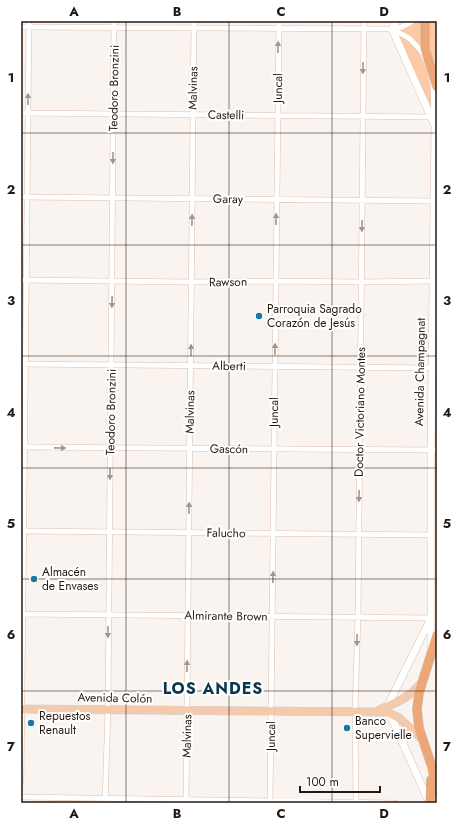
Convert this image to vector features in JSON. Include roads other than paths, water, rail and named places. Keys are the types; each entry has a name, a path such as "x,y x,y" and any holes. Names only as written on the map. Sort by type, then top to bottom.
{"highway":[{"path":"425,21 424,41 437,87"},
{"path":"434,659 437,635"},
{"name":"Avenida Colón","path":"424,679 434,659"},
{"path":"424,679 417,709 418,719 424,743 434,763 437,792"},
{"path":"430,803 434,763"}],"main road":[{"name":"Avenida Colón","path":"21,709 377,711 387,709 409,696 424,679"},
{"path":"387,709 399,718 424,743"}],"street":[{"path":"84,27 90,21"},
{"name":"Teodoro Bronzini","path":"105,801 108,709 114,21"},
{"name":"Malvinas","path":"186,801 194,21"},
{"name":"Juncal","path":"270,802 279,21"},
{"name":"Doctor Victoriano Montes","path":"356,803 355,711 358,617 364,21"},
{"path":"392,29 396,21"},
{"path":"21,27 29,24 84,27 364,30 392,29 402,27 413,21"},
{"path":"21,782 23,364 29,24"},
{"path":"392,29 413,41 430,63"},
{"name":"Avenida Champagnat","path":"392,29 435,126"},
{"name":"Avenida Champagnat","path":"434,659 430,618 435,368 435,76"},
{"name":"Castelli","path":"21,113 432,117"},
{"name":"Garay","path":"21,197 435,201"},
{"name":"Rawson","path":"24,280 191,282 434,281"},
{"name":"Alberti","path":"23,364 435,368"},
{"name":"Gascón","path":"23,447 359,451 434,450"},
{"name":"Falucho","path":"22,531 431,535"},
{"name":"Almirante Brown","path":"22,614 430,618"},
{"name":"Avenida Champagnat","path":"387,709 430,618"},
{"path":"387,709 430,803"},
{"path":"21,797 105,801 395,803"}],"place":[{"name":"Parroquia Sagrado Corazón de Jesús","path":"259,316"},
{"name":"Almacén de Envases","path":"34,579"},
{"name":"Repuestos Renault","path":"31,723"},
{"name":"Banco Supervielle","path":"347,728"}],"district":[{"name":"LOS ANDES","path":"213,688"}]}
